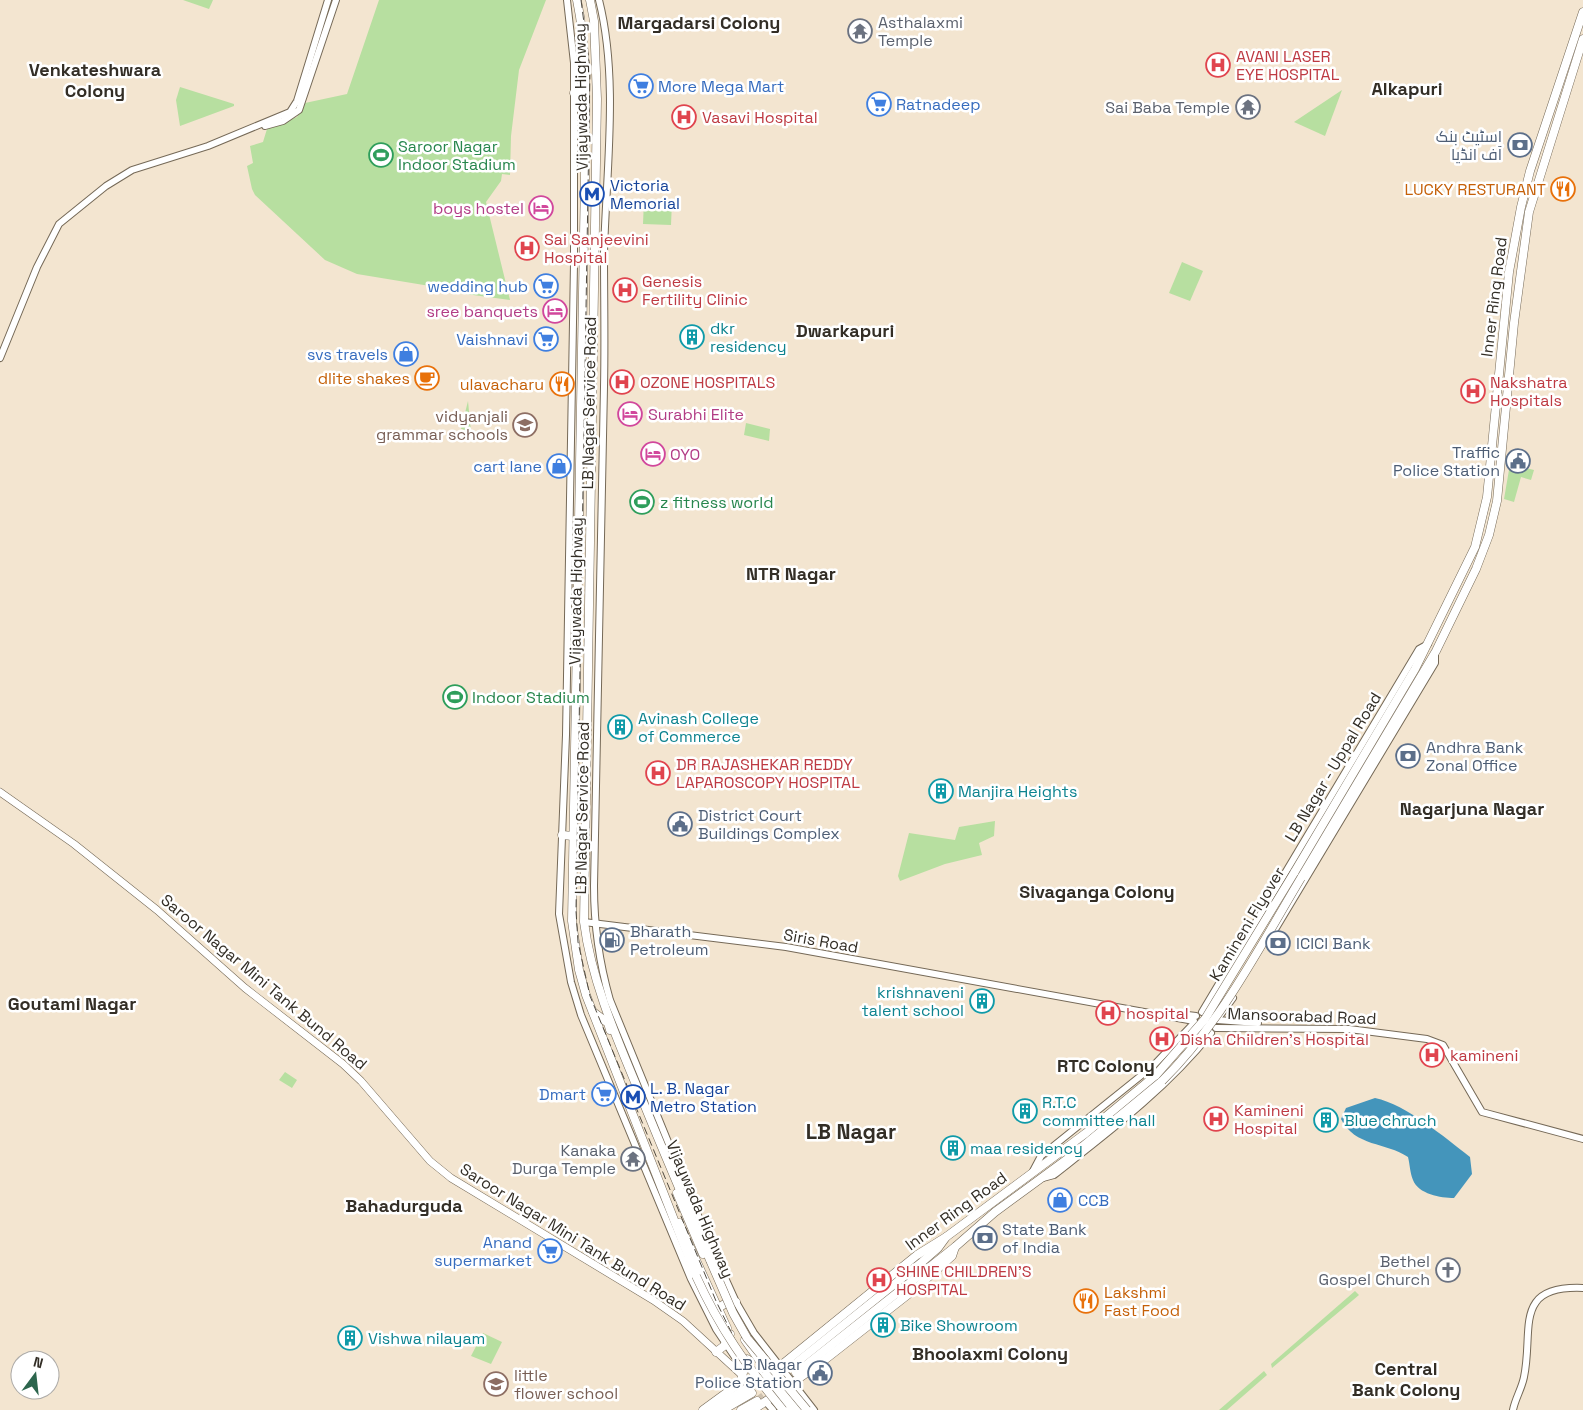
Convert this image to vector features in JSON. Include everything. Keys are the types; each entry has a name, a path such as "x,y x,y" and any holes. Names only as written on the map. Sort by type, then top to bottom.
{"main road":[{"name":"Vijaywada Highway","path":"577,0 582,22 585,92 578,646 572,921 579,970 593,1012 662,1184 717,1309 730,1334 747,1359 795,1410"},
{"name":"Vijaywada Highway","path":"590,0 594,21 597,72 584,922 588,950 606,1010 734,1313 747,1338 807,1410"},
{"name":"Inner Ring Road","path":"1429,643 1475,547 1485,507 1509,272 1521,207 1530,171 1583,12"},
{"name":"Inner Ring Road","path":"1436,651 1476,569 1489,535 1496,502 1511,349 1530,209 1583,40"},
{"path":"574,93 585,92"},
{"path":"583,273 595,274"},
{"path":"1502,341 1511,349"},
{"path":"572,377 582,376"},
{"name":"Kamineni Flyover","path":"1040,1179 1159,1078 1197,1042 1218,1014 1429,643"},
{"path":"578,646 588,646"},
{"name":"Kamineni Flyover","path":"1297,875 1436,651"},
{"name":"Saroor Nagar Mini Tank Bund Road","path":"0,792 74,844 161,914 245,988 343,1064 366,1087 430,1161 451,1178 653,1300 683,1321 716,1352 743,1373"},
{"path":"574,822 586,823"},
{"path":"562,836 573,836"},
{"path":"590,1004 606,1010"},
{"name":"Vijaywada Highway","path":"593,1012 608,1022 688,1221 726,1305 765,1376"},
{"name":"Kamineni Flyover","path":"1033,1172 1132,1096 1159,1078"},
{"path":"671,1167 681,1173"},
{"name":"Inner Ring Road","path":"713,1410 779,1367 917,1255 946,1237 1033,1172"},
{"name":"Inner Ring Road","path":"753,1410 793,1383 915,1289 952,1256 955,1247 995,1212 1040,1179"},
{"path":"662,1184 662,1192 696,1276 728,1339 745,1364 783,1410"},
{"path":"1006,1192 1012,1200"},
{"path":"989,1205 995,1212"},
{"path":"946,1237 927,1257 793,1370 955,1247"},
{"path":"717,1309 732,1300 736,1302"},
{"path":"714,1324 723,1320"},
{"path":"716,1352 726,1344 730,1334"},
{"path":"726,1344 736,1343"},
{"path":"703,1410 733,1390 743,1373 747,1359"},
{"path":"724,1410 752,1393"},
{"path":"795,1410 807,1400"},
{"path":"741,1410 757,1401"}],"street":[{"path":"0,358 36,267 59,224 106,186 132,170 208,146 290,112 296,101 328,0"},
{"path":"261,125 267,126 283,121 299,110 336,0"},
{"path":"567,0 574,63 572,377 559,914 571,982 581,1015 635,1150 691,1279 714,1324 743,1373"},
{"name":"LB Nagar Service Road","path":"599,0 604,19 610,100 604,254 604,385 594,923 600,963 610,1000 681,1173 736,1302 754,1333 779,1367"},
{"name":"LB Nagar - Uppal Road","path":"1033,1172 1041,1156 1153,1066 1197,1018 1419,649 1429,643"},
{"name":"LB Nagar - Uppal Road","path":"1216,1020 1226,1009 1305,882 1435,664 1436,651"},
{"name":"Siris Road","path":"584,922 786,948 1052,996 1197,1018"},
{"path":"1040,1179 1054,1175 1155,1094 1184,1066 1216,1028 1216,1020 1209,1012 1197,1018 1200,1033 1211,1033"},
{"path":"1216,1020 1268,1026"},
{"name":"Mansoorabad Road","path":"1216,1028 1268,1026 1349,1028 1427,1039 1443,1045 1482,1112 1583,1139"},
{"path":"1513,1410 1524,1377 1530,1311 1544,1294 1563,1287 1583,1288"},
{"path":"779,1367 814,1410"},
{"path":"766,1402 773,1410"}],"green space":[{"path":"183,0 213,0 209,9"},
{"name":"Saroor Nagar Indoor Stadium","path":"379,0 546,0 519,70 511,136 510,175 502,174 501,181 486,202 510,300 451,292 442,288 357,274 325,260 255,195 252,189 247,166 253,163 250,146 263,142 267,129 297,117 305,103 347,94"},
{"path":"180,87 234,104 234,106 180,126 176,100"},
{"path":"1342,90 1325,136 1294,122"},
{"path":"644,200 672,201 671,225 643,224"},
{"path":"1182,262 1203,271 1190,301 1169,293"},
{"path":"468,401 471,432 461,429"},
{"path":"746,423 770,429 769,441 744,435"},
{"path":"1510,464 1534,470 1531,480 1521,477 1514,502 1504,499"},
{"path":"995,821 994,836 979,843 982,855 945,864 900,881 898,876 909,833 955,840 959,827"},
{"path":"285,1072 297,1080 292,1088 279,1080"},
{"path":"1355,1291 1359,1295 1272,1368 1271,1364"},
{"path":"483,1333 502,1342 491,1364 471,1356"},
{"path":"1264,1371 1267,1375 1227,1410 1219,1410"}],"water":[{"path":"1375,1098 1400,1107 1412,1114 1470,1157 1472,1174 1454,1198 1437,1196 1420,1189 1412,1177 1408,1157 1354,1135 1347,1128 1341,1119 1346,1108"}],"tunnel":[{"path":"757,1401 774,1389"}],"railway":[{"path":"581,0 590,69 576,911 578,942 590,996 716,1301 736,1342 758,1373"}],"place":[{"name":"Asthalaxmi Temple","path":"860,31"},
{"name":"AVANI LASER EYE HOSPITAL","path":"1218,65"},
{"name":"More Mega Mart","path":"641,86"},
{"name":"Ratnadeep","path":"879,104"},
{"name":"Sai Baba Temple","path":"1248,107"},
{"name":"Vasavi Hospital","path":"684,117"},
{"name":"اسٹیٹ بنک آف انڈیا","path":"1520,145"},
{"name":"Saroor Nagar Indoor Stadium","path":"381,155"},
{"name":"LUCKY RESTURANT","path":"1563,189"},
{"name":"Victoria Memorial","path":"592,194"},
{"name":"boys hostel","path":"541,208"},
{"name":"Sai Sanjeevini Hospital","path":"527,248"},
{"name":"wedding hub","path":"546,286"},
{"name":"Genesis Fertility Clinic","path":"625,290"},
{"name":"sree banquets","path":"555,311"},
{"name":"dkr residency","path":"692,337"},
{"name":"Vaishnavi","path":"546,339"},
{"name":"svs travels","path":"406,354"},
{"name":"dlite shakes","path":"427,378"},
{"name":"OZONE HOSPITALS","path":"622,382"},
{"name":"ulavacharu","path":"562,384"},
{"name":"Nakshatra Hospitals","path":"1473,391"},
{"name":"Surabhi Elite","path":"630,414"},
{"name":"vidyanjali grammar schools","path":"525,425"},
{"name":"OYO","path":"653,454"},
{"name":"Traffic Police Station","path":"1518,461"},
{"name":"cart lane","path":"559,466"},
{"name":"z fitness world","path":"642,502"},
{"name":"Indoor Stadium","path":"455,697"},
{"name":"Avinash College of Commerce","path":"620,727"},
{"name":"Andhra Bank Zonal Office","path":"1408,756"},
{"name":"DR RAJASHEKAR REDDY LAPAROSCOPY HOSPITAL","path":"658,773"},
{"name":"Manjira Heights","path":"941,791"},
{"name":"District Court Buildings Complex","path":"680,824"},
{"name":"Bharath Petroleum","path":"612,940"},
{"name":"ICICI Bank","path":"1278,943"},
{"name":"krishnaveni talent school","path":"982,1001"},
{"name":"hospital","path":"1108,1013"},
{"name":"Disha Children's Hospital","path":"1162,1039"},
{"name":"kamineni","path":"1432,1055"},
{"name":"Dmart","path":"604,1094"},
{"name":"L. B. Nagar Metro Station","path":"633,1097"},
{"name":"R.T.C committee hall","path":"1025,1111"},
{"name":"Kamineni Hospital","path":"1216,1119"},
{"name":"Blue chruch","path":"1326,1120"},
{"name":"maa residency","path":"953,1148"},
{"name":"Kanaka Durga Temple","path":"633,1159"},
{"name":"CCB","path":"1060,1200"},
{"name":"State Bank of India","path":"985,1238"},
{"name":"Anand supermarket","path":"550,1251"},
{"name":"Bethel Gospel Church","path":"1448,1270"},
{"name":"SHINE CHILDREN'S HOSPITAL","path":"879,1280"},
{"name":"Lakshmi Fast Food","path":"1086,1301"},
{"name":"Bike Showroom","path":"883,1325"},
{"name":"Vishwa nilayam","path":"350,1338"},
{"name":"LB Nagar Police Station","path":"820,1373"},
{"name":"little flower school","path":"496,1384"}],"district":[{"name":"Margadarsi Colony","path":"699,22"},
{"name":"Venkateshwara Colony","path":"95,79"},
{"name":"Alkapuri","path":"1407,88"},
{"name":"Dwarkapuri","path":"845,330"},
{"name":"NTR Nagar","path":"791,573"},
{"name":"Nagarjuna Nagar","path":"1472,808"},
{"name":"Sivaganga Colony","path":"1097,891"},
{"name":"Goutami Nagar","path":"72,1003"},
{"name":"RTC Colony","path":"1106,1065"},
{"name":"LB Nagar","path":"851,1131"},
{"name":"Bahadurguda","path":"404,1205"},
{"name":"Bhoolaxmi Colony","path":"990,1353"},
{"name":"Central Bank Colony","path":"1406,1378"}]}
